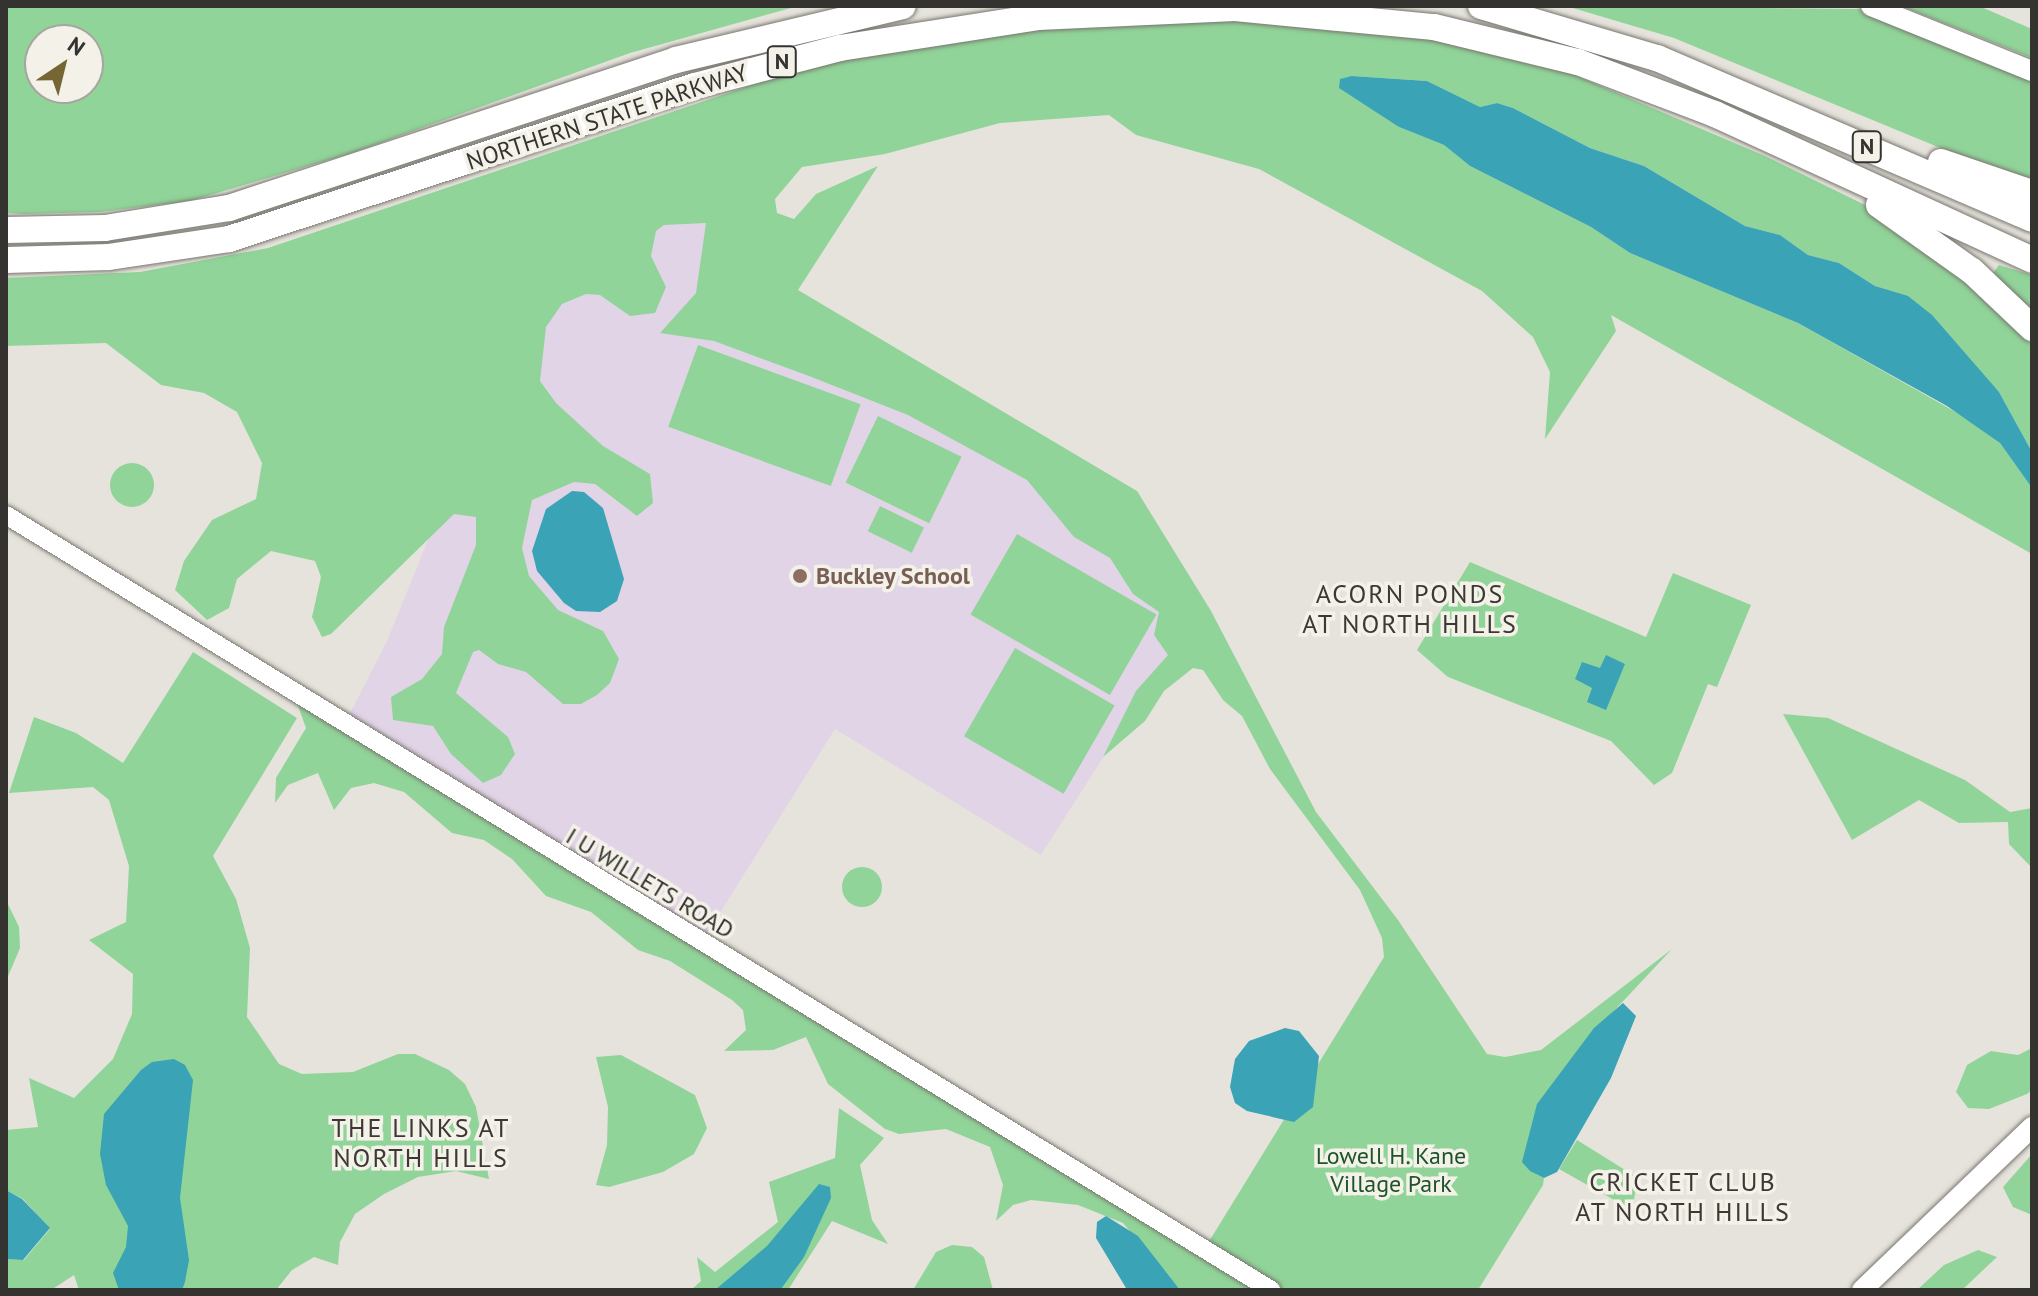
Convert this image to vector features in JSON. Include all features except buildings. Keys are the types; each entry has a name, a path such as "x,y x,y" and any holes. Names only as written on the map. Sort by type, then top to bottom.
{"highway":[{"name":"NORTHERN STATE PARKWAY","path":"6,230 105,228 229,208 689,56 903,6"},
{"name":"N","path":"1481,6 1587,33 1703,75 2032,219"},
{"name":"NORTHERN STATE PARKWAY","path":"6,260 82,259 206,244 278,226 695,86 794,59 975,25 1137,10 1333,14 1480,36 1624,77 1806,156 2032,260"},
{"path":"1703,75 1796,100 1943,163 2032,193"},
{"path":"1806,156 1958,259 2032,328"}],"main road":[{"path":"1871,6 2032,71"},
{"path":"1862,1290 2032,1127"}],"street":[{"name":"I U WILLETS ROAD","path":"6,515 1271,1290"}],"shaded area":[{"name":"Buckley School","path":"709,199 720,270 1137,491 1211,611 1130,715 1041,855 835,729 703,940 346,721 387,641 445,498 540,380 541,320 597,239"}],"green space":[{"path":"6,6 798,6 630,53 355,152 190,201 100,212 6,213"},
{"path":"1566,6 1859,9 2032,82 2032,179 1938,147 1674,38"},
{"path":"1901,6 1979,6 2032,29 2032,58"},
{"name":"Lowell H. Kane Village Park","path":"1272,18 1393,29 1563,70 1765,156 1865,205 1931,246 1991,295 2032,345 2032,452 1999,392 1908,297 1875,286 1839,263 1808,255 1780,235 1745,226 1644,166 1590,148 1513,108 1497,103 1480,107 1427,81 1352,76 1399,127 1444,145 1470,166 1591,227 1630,253 1798,323 1975,423 2000,443 2032,488 2032,554 1611,315 1616,331 1545,439 1550,372 1533,337 1482,291 1259,169 1136,135 1109,115 1000,123 885,154 802,167 775,199 777,213 794,219 816,194 878,166 798,290 1137,491 1211,611 1316,812 1398,920 1487,1054 1505,1057 1541,1050 1672,949 1582,1045 1536,1174 1544,1178 1543,1185 1478,1290 1270,1290 1205,1248 1384,957 1382,938 1360,890 1270,769 1242,716 1223,700 1203,670 1193,668 1164,691 1145,721 1103,757 1136,691 1168,655 1154,635 1159,612 1133,594 1110,558 1074,537 1027,480 908,415 714,341 660,333 696,293 706,223 664,225 656,231 651,256 666,287 655,313 630,316 600,295 586,294 562,304 546,327 540,381 556,403 603,446 650,474 653,503 637,516 595,484 574,482 532,500 522,548 529,576 558,610 603,631 619,659 610,683 597,695 581,704 563,704 526,672 498,664 479,650 473,652 456,693 508,737 515,754 501,775 483,783 451,754 433,726 393,720 391,697 422,679 442,654 444,627 476,545 476,517 454,514 331,634 322,637 312,617 321,577 315,561 271,551 237,579 229,608 207,620 175,590 184,561 212,520 256,499 262,463 237,412 204,393 161,385 106,343 6,346 6,278 140,272 268,248 788,73 898,48 1043,26"},
{"path":"1999,265 2032,275 2032,313 1993,273"},
{"path":"698,345 861,404 831,486 668,427"},
{"path":"878,416 962,457 929,523 846,483"},
{"path":"132,463 147,470 154,485 147,500 132,507 117,500 110,485 117,470"},
{"path":"880,506 924,527 912,553 868,531"},
{"path":"1017,534 1156,614 1110,695 970,615"},
{"path":"1470,562 1646,637 1673,573 1751,605 1717,687 1708,684 1672,773 1654,785 1611,741 1448,677 1417,650"},
{"path":"1015,648 1115,706 1064,794 964,736"},
{"path":"193,652 297,718 213,856 236,899 250,948 247,1017 279,1064 302,1074 353,1072 398,1054 415,1054 449,1070 465,1084 476,1107 489,1179 456,1171 418,1177 384,1194 355,1214 340,1242 338,1265 314,1257 292,1270 276,1290 79,1290 74,1275 51,1290 6,1290 6,1259 24,1260 50,1229 23,1199 6,1190 6,1130 38,1127 29,1078 74,1098 113,1059 132,1014 133,974 89,940 126,922 129,866 109,800 93,787 9,793 34,717 76,733 123,763"},
{"path":"297,703 1262,1290 1180,1290 1123,1223 1078,1205 1031,1200 1013,1205 996,1221 1003,1185 990,1147 946,1129 899,1134 885,1129 828,1084 806,1037 773,1050 724,1051 746,1030 743,1010 732,1000 670,961 638,950 591,912 546,896 512,859 484,840 452,833 404,792 374,783 351,788 334,810 318,773 288,785 275,803 276,778 306,728"},
{"path":"1783,714 1828,718 1965,780 2010,812 2032,808 2032,868 2009,844 2008,822 1959,823 1919,800 1852,840"},
{"path":"862,867 876,873 882,887 876,901 862,907 848,901 842,887 848,873"},
{"path":"6,900 19,927 20,948 6,981"},
{"path":"2032,1048 2032,1090 2027,1094 1989,1109 1968,1108 1956,1092 1967,1065 1991,1051 2018,1055"},
{"path":"621,1055 695,1095 707,1128 694,1154 663,1172 609,1187 596,1185 607,1145 608,1107 596,1057"},
{"path":"839,1108 884,1138 860,1165 872,1220 888,1244 832,1221 788,1290 691,1290 701,1281 697,1257 715,1272 778,1222 769,1182 835,1158"},
{"path":"1577,1140 1638,1178 1632,1210 1559,1169"},
{"path":"2032,1154 2032,1215 2013,1207 2003,1187"},
{"path":"952,1245 972,1247 984,1257 993,1290 913,1290 936,1252"},
{"path":"1978,1250 1997,1257 1962,1290 1917,1290 1944,1265"}],"water":[{"path":"1352,76 1427,81 1480,107 1497,103 1513,108 1590,148 1644,166 1745,226 1780,235 1808,255 1839,263 1875,286 1908,296 1932,315 1999,392 2032,452 2032,488 2000,443 1947,406 1798,323 1630,253 1591,227 1470,166 1444,145 1399,127 1339,88 1340,79"},
{"path":"572,491 584,492 603,508 624,579 617,601 600,612 576,611 564,603 537,571 532,551 546,509"},
{"path":"1606,655 1625,664 1606,710 1587,702 1592,688 1575,679 1582,662 1600,668"},
{"path":"1623,1003 1636,1016 1611,1078 1557,1172 1544,1178 1530,1171 1522,1162 1537,1104 1594,1028"},
{"path":"1285,1028 1299,1031 1319,1056 1313,1107 1294,1122 1247,1111 1235,1103 1230,1087 1235,1059 1249,1041"},
{"path":"174,1059 185,1065 193,1080 180,1198 189,1260 185,1282 182,1290 119,1290 113,1273 126,1247 128,1226 106,1185 100,1154 104,1114 141,1070 152,1062"},
{"path":"819,1184 830,1187 831,1198 804,1257 781,1289 715,1290 767,1246"},
{"path":"6,1190 22,1199 50,1228 23,1260 6,1259"},
{"path":"1106,1216 1138,1236 1180,1290 1126,1288 1096,1238 1097,1222"}],"place":[{"name":"Buckley School","path":"800,576"}],"district":[{"name":"ACORN PONDS AT NORTH HILLS","path":"1410,609"},
{"name":"THE LINKS AT NORTH HILLS","path":"421,1143"},
{"name":"CRICKET CLUB AT NORTH HILLS","path":"1683,1197"}]}
